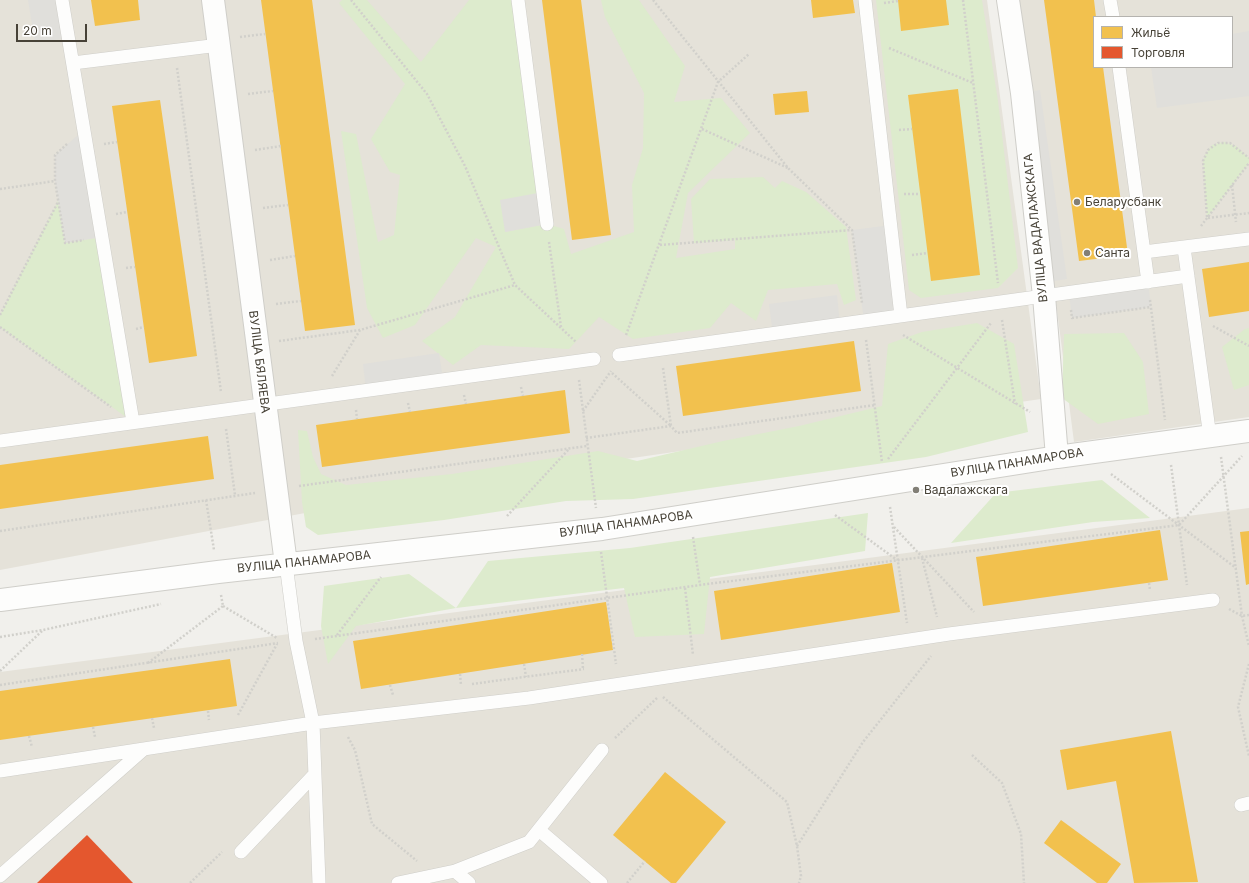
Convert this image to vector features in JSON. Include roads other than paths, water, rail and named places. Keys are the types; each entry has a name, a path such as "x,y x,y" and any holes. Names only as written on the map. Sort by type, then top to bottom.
{"street":[{"name":"ВУЛІЦА БЯЛЯЕВА","path":"213,0 228,41 264,404 286,564"},
{"name":"ВУЛІЦА ВАДАЛАЖСКАГА","path":"1008,0 1022,93 1044,296 1053,425 1057,457"},
{"name":"ВУЛІЦА ПАНАМАРОВА","path":"0,600 286,564 601,537 1057,457 1215,445 1249,431"}],"lane":[{"path":"62,0 133,422"},
{"path":"518,0 547,224"},
{"path":"1110,0 1112,16"},
{"path":"871,2 901,316"},
{"path":"73,62 174,50 228,41"},
{"path":"1119,68 1148,282"},
{"path":"1144,252 1244,240"},
{"path":"1184,248 1215,445"},
{"path":"619,355 1188,276"},
{"path":"0,441 594,359"},
{"name":"ВУЛІЦА БЯЛЯЕВА","path":"286,564 296,641 313,723 319,883"},
{"path":"0,771 313,723 529,698 949,634 1213,600"},
{"path":"0,876 144,749"},
{"path":"398,883 455,871 530,842 602,750"},
{"path":"241,852 314,775"},
{"path":"539,830 601,883"},
{"path":"455,871 470,883"}],"place":[{"name":"Беларусбанк","path":"1077,202"},
{"name":"Санта","path":"1087,253"},
{"name":"Вадалажскага","path":"916,490"}]}
